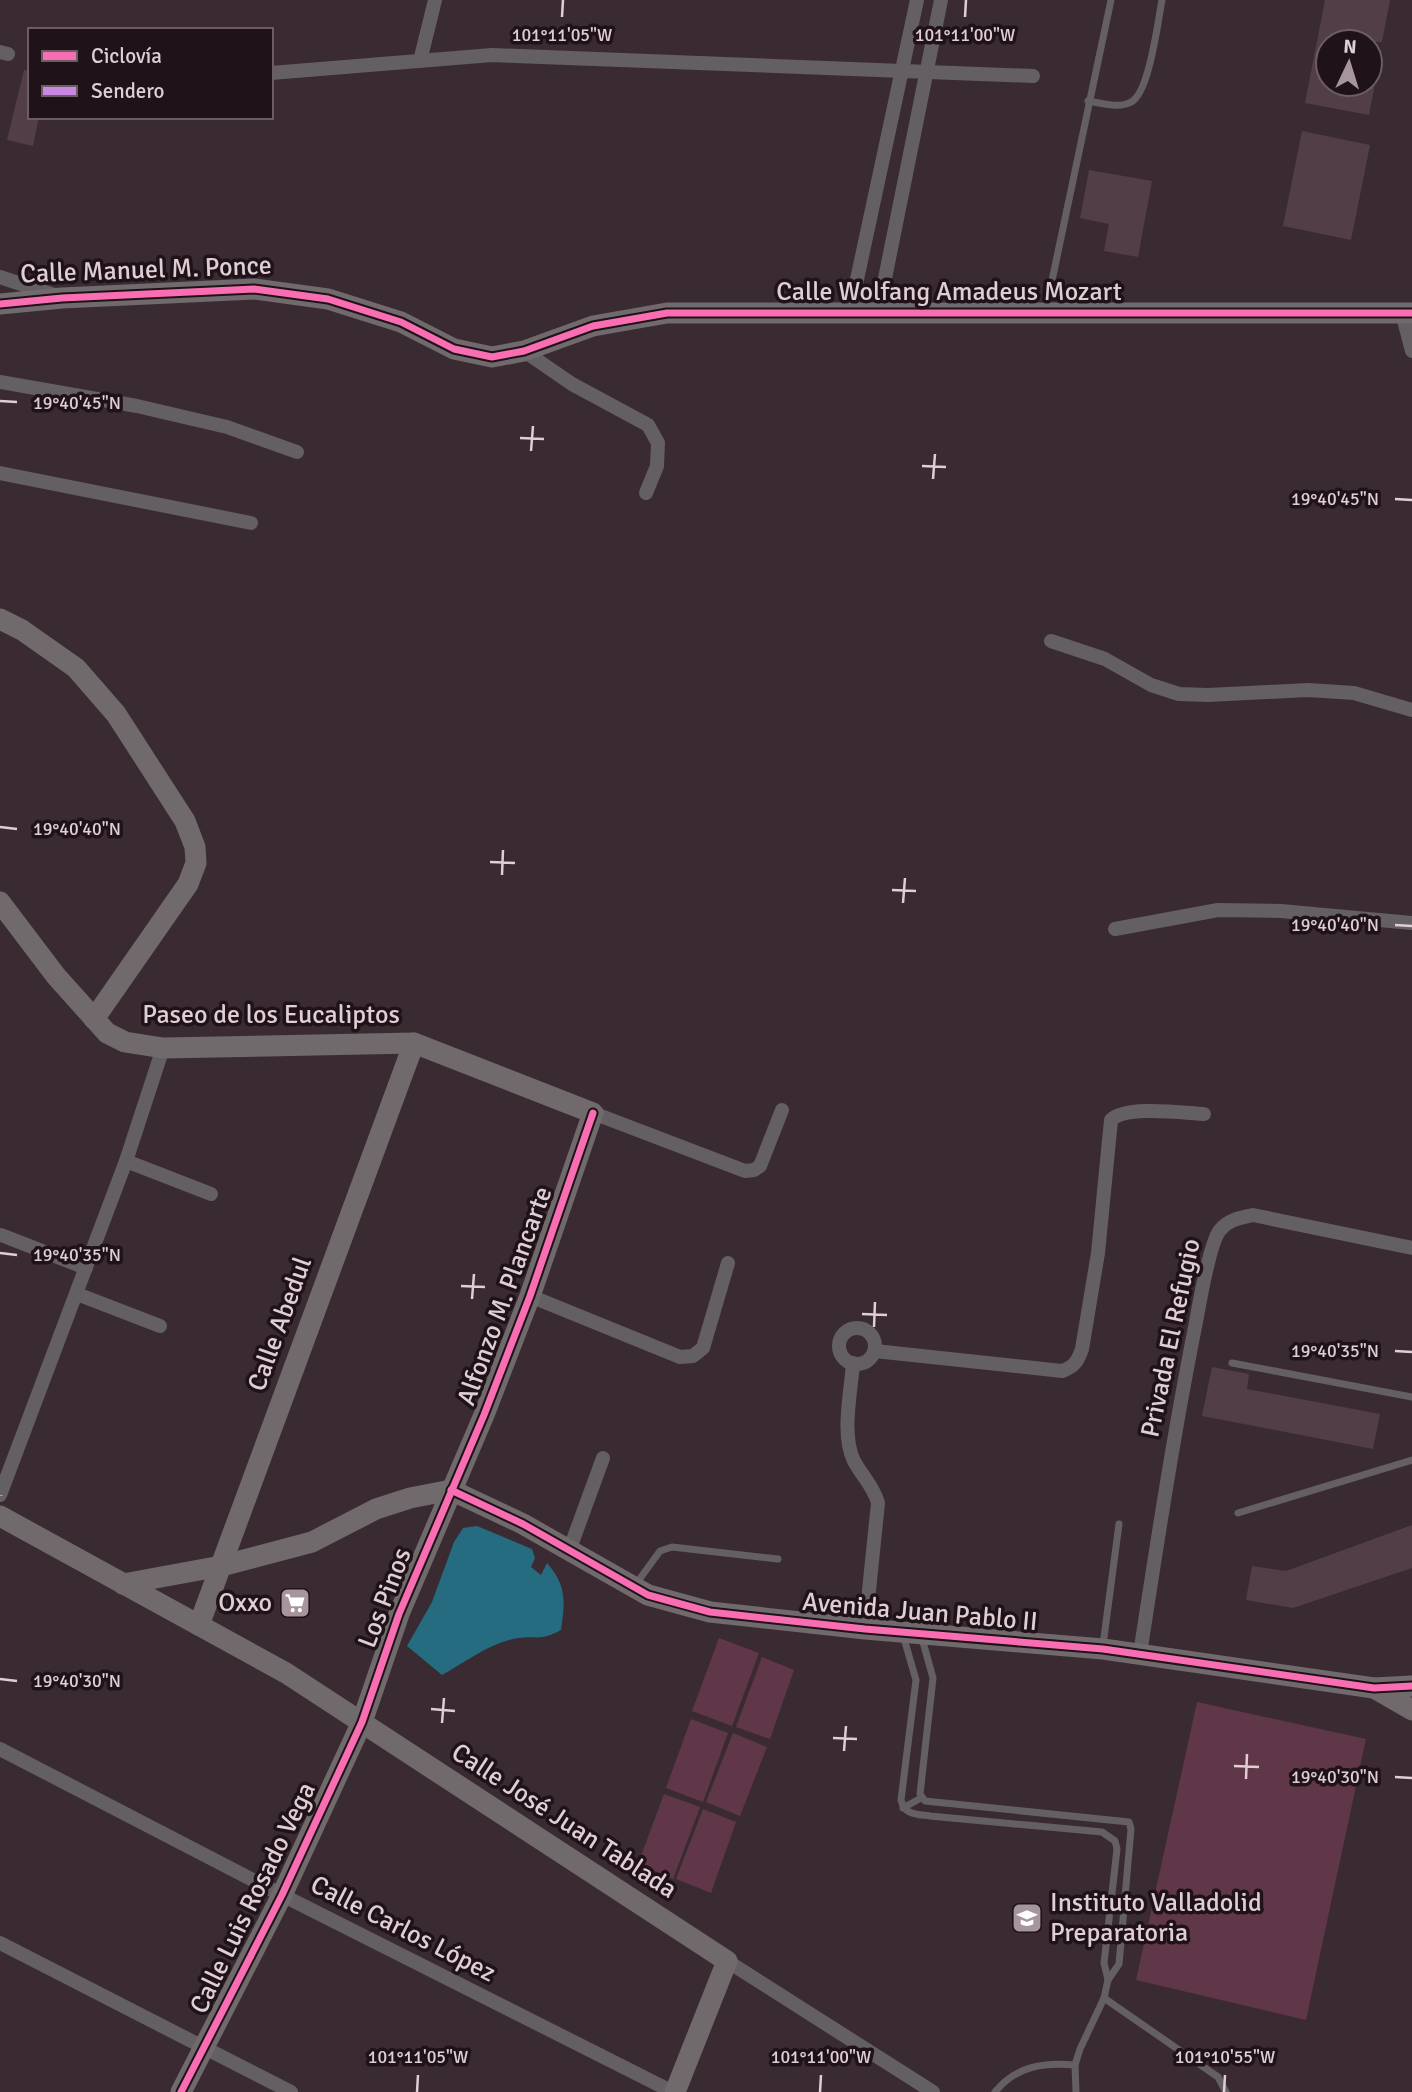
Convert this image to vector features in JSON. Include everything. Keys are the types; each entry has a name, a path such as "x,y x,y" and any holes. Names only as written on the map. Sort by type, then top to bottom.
{"street":[{"path":"420,61 435,0"},
{"path":"850,312 917,0"},
{"path":"877,313 941,0"},
{"path":"273,73 492,55 1033,76"},
{"path":"0,277 62,298"},
{"name":"Calle Manuel M. Ponce","path":"0,304 62,298 254,289 328,299 401,323 454,349 492,357"},
{"name":"Calle Wolfang Amadeus Mozart","path":"492,357 524,351 593,326 667,313 1407,313"},
{"path":"1407,313 1412,351"},
{"path":"524,351 572,384 648,425 658,443 657,466 646,493"},
{"path":"0,382 137,406 227,427 297,452"},
{"path":"0,473 251,523"},
{"path":"0,619 22,630 76,668 116,714 185,821 195,847 196,863 188,884 94,1019"},
{"path":"1051,641 1105,659 1151,685 1179,694 1308,690 1354,693 1412,710"},
{"name":"Paseo de los Eucaliptos","path":"0,902 56,976 94,1019 107,1032 125,1042 163,1048 414,1043 593,1114"},
{"path":"1115,929 1218,910 1281,911 1412,923"},
{"name":"Calle Abedul","path":"199,1625 414,1043"},
{"path":"1,1495 126,1161 163,1048"},
{"path":"593,1114 745,1171 760,1166 782,1110"},
{"path":"875,1351 1062,1370 1071,1368 1078,1361 1082,1349 1098,1253 1111,1120 1118,1113 1204,1114"},
{"name":"Alfonzo M. Plancarte","path":"451,1490 484,1415 530,1296 593,1114"},
{"path":"126,1161 211,1194"},
{"name":"Privada El Refugio","path":"1140,1654 1164,1499 1203,1282 1218,1232 1233,1219 1253,1215 1412,1248"},
{"path":"1,1235 86,1268"},
{"path":"530,1296 680,1357 693,1356 703,1349 728,1263"},
{"path":"77,1294 160,1326"},
{"path":"861,1328 871,1334 876,1344 875,1351 869,1360 853,1363 846,1360 839,1349 841,1338 849,1329 861,1328"},
{"path":"853,1363 847,1438 853,1460 875,1491 878,1503 865,1629"},
{"path":"569,1551 603,1458"},
{"path":"123,1584 221,1566 312,1542 376,1509 410,1498 451,1490"},
{"name":"Avenida Juan Pablo II","path":"451,1490 511,1518 648,1595 710,1612 865,1629 1103,1649 1374,1688 1412,1686"},
{"name":"Los Pinos","path":"362,1722 399,1614 451,1490"},
{"name":"Calle José Juan Tablada","path":"0,1516 286,1673 933,2092"},
{"name":"Avenida Juan Pablo II","path":"1374,1688 1412,1710"},
{"name":"Calle Luis Rosado Vega","path":"181,2092 282,1895 362,1722"},
{"name":"Calle Carlos López","path":"0,1749 282,1895 674,2092"},
{"path":"0,1943 290,2092"},
{"path":"674,2092 727,1961"}],"lane":[{"path":"1046,313 1111,0"},
{"path":"1088,101 1118,106 1133,102 1144,89 1162,0"},
{"path":"1232,1363 1412,1397"},
{"path":"1238,1513 1412,1460"},
{"path":"1103,1649 1119,1524"},
{"path":"633,1587 660,1551 672,1548 778,1559"},
{"path":"912,1633 933,1678 921,1798"},
{"path":"912,1633 916,1680 901,1800 903,1808 909,1814 1102,1832 1115,1841 1117,1850 1104,1963 1108,1980"},
{"path":"903,1808 921,1798"},
{"path":"921,1798 925,1801 1129,1822 1131,1829 1128,1884 1119,1964 1108,1980 1104,1998 1080,2049 1076,2065 1076,2092"},
{"path":"1104,1998 1218,2077 1226,2092"},
{"path":"995,2092 1020,2072 1039,2064 1076,2065"}],"shaded area":[{"path":"719,1638 759,1653 732,1726 692,1711"},
{"path":"762,1657 794,1670 770,1739 736,1727"},
{"path":"1197,1702 1366,1739 1306,2020 1136,1980"},
{"path":"691,1719 728,1733 703,1802 666,1788"},
{"path":"733,1733 767,1747 740,1816 706,1802"},
{"path":"664,1794 700,1807 673,1879 638,1864"},
{"path":"703,1809 736,1822 711,1893 676,1879"}],"water":[{"path":"477,1526 532,1549 535,1558 531,1567 541,1575 547,1563 554,1571 563,1595 561,1630 543,1637 508,1640 478,1653 442,1675 407,1646 432,1602 454,1542 463,1528"}],"building":[{"path":"1325,0 1390,0 1384,32 1384,28 1320,28"},
{"path":"1314,57 1314,98 1372,98 1369,115 1305,103"},
{"path":"24,70 28,71 28,119 39,119 33,146 7,140"},
{"path":"1302,131 1370,145 1351,240 1283,226"},
{"path":"1089,170 1152,181 1138,257 1104,251 1109,224 1080,218"},
{"path":"1212,1367 1249,1374 1247,1389 1380,1414 1373,1449 1202,1416"},
{"path":"1412,1525 1412,1568 1293,1608 1246,1600 1252,1566 1286,1571"}],"cycle path":[{"path":"0,304 62,298 254,289 328,299 401,322 454,349 492,357 524,351 593,326 667,313 1412,313"},
{"path":"181,2092 282,1895 362,1722 399,1614 484,1415 530,1296 593,1113"},
{"path":"451,1490 523,1524 648,1595 710,1612 865,1629 1103,1649 1374,1688 1412,1686"}],"place":[{"name":"Oxxo","path":"295,1603"},
{"name":"Instituto Valladolid Preparatoria","path":"1027,1918"}]}
